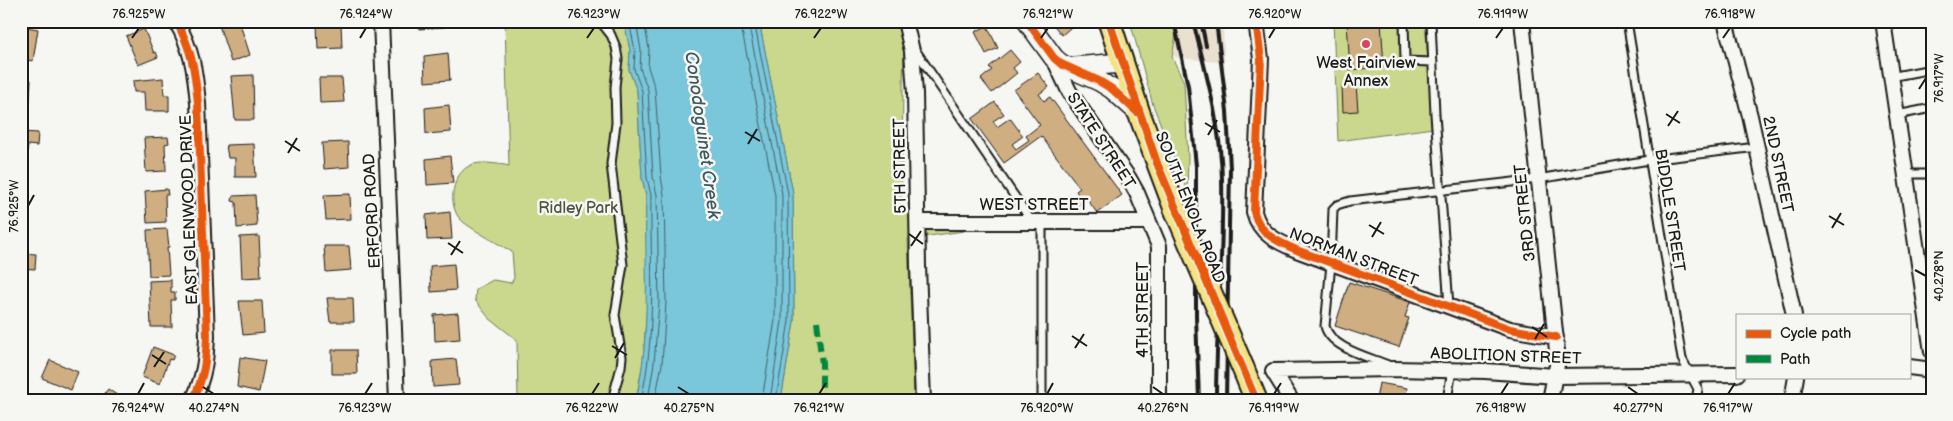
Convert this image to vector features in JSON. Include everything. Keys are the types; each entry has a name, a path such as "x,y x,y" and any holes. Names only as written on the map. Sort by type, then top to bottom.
{"main road":[{"name":"STATE STREET","path":"1027,21 1054,58 1061,64 1087,74 1112,89 1139,113"},
{"name":"SOUTH ENOLA ROAD","path":"1109,21 1139,113 1175,209 1256,400"},
{"name":"STATE STREET","path":"1071,67 1122,63"}],"street":[{"name":"EAST GLENWOOD DRIVE","path":"176,21 191,54 198,103 207,336 206,364 202,382 194,400"},
{"name":"ERFORD ROAD","path":"381,21 397,400"},
{"name":"5TH STREET","path":"905,21 910,41 915,93 918,266 924,400"},
{"name":"NORMAN STREET","path":"1256,21 1260,59 1254,212 1256,222 1262,231 1276,241 1331,264 1510,329 1556,337"},
{"name":"3RD STREET","path":"1522,21 1558,360 1550,400"},
{"name":"2ND STREET","path":"1726,21 1757,146 1794,314"},
{"path":"1883,23 1932,352"},
{"name":"STATE STREET","path":"1054,58 1069,90 1128,177 1150,222"},
{"name":"WEST STREET","path":"918,222 1150,222"},
{"name":"4TH STREET","path":"1150,222 1159,246 1159,400"},
{"path":"1910,367 1932,370"},
{"name":"ABOLITION STREET","path":"1291,400 1273,371 1452,370 1555,376 1736,374"},
{"path":"1792,400 1796,378"}],"lane":[{"path":"600,21 611,35 618,59 615,87 616,123 611,164 623,265 615,315 622,357 612,400"},
{"path":"1404,21 1405,61 1433,62"},
{"path":"1431,21 1450,306"},
{"name":"BIDDLE STREET","path":"1627,21 1682,359 1698,389 1696,400"},
{"path":"1883,23 1905,21"},
{"path":"910,41 1037,222 1042,400"},
{"path":"1890,77 1932,69"},
{"path":"1897,115 1932,108"},
{"path":"1395,369 1333,341 1326,333 1333,209 1337,205 1365,199 1538,179 1649,160 1757,146"},
{"path":"1906,174 1932,174"},
{"path":"1447,400 1452,370"}],"shaded area":[{"path":"1165,21 1223,21 1224,63 1174,57"}],"green space":[{"name":"Ridley Park","path":"505,21 624,21 630,50 629,70 637,91 642,178 646,195 647,302 643,362 636,400 518,400 517,340 489,318 475,300 476,289 493,280 511,283 514,278 512,252 460,219 456,213 453,197 459,175 471,165 484,163 509,166"},
{"path":"759,21 900,21 904,33 901,212 964,231 908,239 914,400 781,400 794,321 793,193"},
{"path":"1130,21 1175,21 1177,29 1172,57 1184,82 1188,158 1187,191 1153,105"},
{"path":"1333,21 1425,21 1433,128 1338,141"}],"water":[{"name":"Conodoguinet Creek","path":"624,21 759,21 793,193 794,321 781,400 636,400 641,374 646,323 646,195 642,178 637,91 629,70 630,50"}],"building":[{"path":"239,21 250,55 231,62 218,22"},
{"path":"419,21 444,21 444,27 419,29"},
{"path":"1050,21 1078,21 1062,35"},
{"name":"West Fairview Annex","path":"1347,21 1381,21 1384,67 1350,70"},
{"path":"317,23 341,23 342,48 318,49"},
{"path":"21,26 38,29 33,61 21,59"},
{"path":"987,26 998,48 986,54 975,32"},
{"path":"144,29 154,53 156,52 158,57 138,65 126,36"},
{"path":"1010,50 1020,62 1013,68 1017,73 992,93 981,79 992,70 989,67"},
{"path":"448,53 450,80 425,82 424,56"},
{"path":"1038,73 1049,87 1039,94 1044,101 1050,97 1122,195 1097,213 1087,199 1075,207 1070,200 1078,194 1076,191 1080,188 1041,136 1004,163 972,119 995,102 1004,114 993,121 997,127 1010,118 1023,136 1012,144 1016,149 1029,140 1026,136 1040,125 1014,90"},
{"path":"253,75 254,120 235,120 231,76"},
{"path":"163,78 164,95 169,95 169,111 145,111 144,92 134,92 133,81"},
{"path":"319,78 342,78 344,102 320,103"},
{"path":"21,79 31,80 29,112 21,112"},
{"path":"1356,84 1358,111 1343,112 1342,85"},
{"path":"449,105 451,132 426,134 425,108"},
{"path":"21,132 38,133 37,146 28,145 26,163 21,163"},
{"path":"168,137 169,143 165,144 166,171 146,172 144,138"},
{"path":"348,142 349,167 324,169 322,143"},
{"path":"254,144 256,177 235,177 235,158 228,158 226,145"},
{"path":"450,156 453,183 427,185 426,159"},
{"path":"21,174 28,174 26,187 28,188 27,195 30,195 29,200 24,200 22,216"},
{"path":"167,189 168,195 165,195 166,222 147,223 145,191"},
{"path":"350,194 351,219 326,220 324,195"},
{"path":"255,195 257,226 237,228 236,202 232,201 233,196"},
{"path":"450,212 452,239 427,240 426,215"},
{"path":"167,229 169,275 149,276 147,230"},
{"path":"259,236 261,277 242,278 240,237"},
{"path":"324,246 349,246 351,270 326,272"},
{"path":"21,253 36,254 35,269 21,268"},
{"path":"454,264 456,290 431,292 430,266"},
{"path":"171,280 171,292 175,292 175,300 171,300 172,327 151,327 149,281"},
{"path":"1349,282 1410,302 1405,317 1409,318 1399,347 1335,326"},
{"path":"327,298 353,298 354,322 330,322"},
{"path":"239,301 262,301 264,333 243,335"},
{"path":"458,313 460,339 435,341 434,315"},
{"path":"153,347 174,355 172,360 169,359 160,384 142,377"},
{"path":"332,350 356,350 357,374 332,374"},
{"path":"240,357 265,361 259,392 237,387"},
{"path":"456,359 459,385 433,387 432,361"},
{"path":"50,360 78,372 71,390 42,378"},
{"path":"1379,383 1407,388 1405,400 1376,400"},
{"path":"108,389 124,400 100,400"}],"railway":[{"path":"1174,21 1188,86 1196,166 1196,316 1199,400"},
{"path":"1193,21 1212,99 1221,159 1222,234 1216,400"},
{"path":"1201,21 1206,46"},
{"path":"1216,21 1227,111 1230,168 1226,400"}],"marked path":[{"path":"817,321 822,364 822,400"}],"cycle path":[{"path":"176,21 186,41 192,60 198,103 207,336 204,369 193,400"},
{"path":"1027,21 1054,58 1061,64 1112,89 1137,112"},
{"path":"1109,21 1157,163 1256,400"},
{"path":"1256,21 1261,59 1254,212 1265,232 1277,241 1299,251 1510,329 1556,337"}],"place":[{"name":"West Fairview Annex","path":"1366,44"}]}
